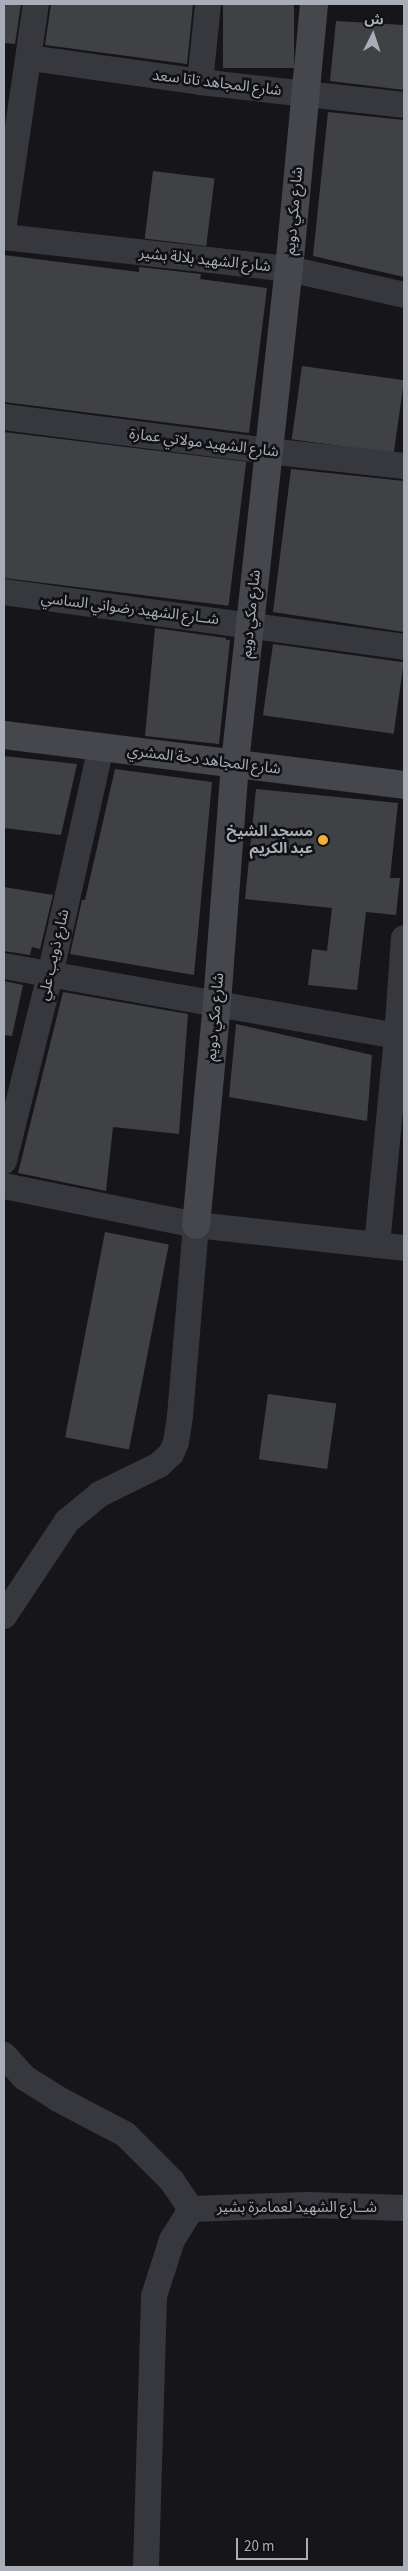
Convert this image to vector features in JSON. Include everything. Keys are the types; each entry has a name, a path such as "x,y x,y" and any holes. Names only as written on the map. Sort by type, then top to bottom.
{"street":[{"path":"4,223 30,58 36,4"},
{"path":"200,82 208,4"},
{"name":"شارع مكي دويم","path":"196,1225 217,1003 235,763 289,269 314,4"},
{"name":"شارع المجاهد تاتا سعد","path":"30,58 200,82 404,104"},
{"name":"شارع الشهيد بلالة بشير","path":"4,237 289,269 404,295"},
{"name":"شارع الشهيد مولاتي عمارة","path":"4,417 268,451 404,466"},
{"name":"شــارع الشهيد رضواني الساسي","path":"4,592 250,624 404,647"},
{"name":"شارع المجاهد دحة المشري","path":"4,735 404,785"},
{"name":"شارع ذويب علي","path":"4,1161 50,975 101,747"},
{"path":"377,1246 401,1037 404,938"},
{"path":"4,966 401,1037"},
{"path":"4,1186 196,1225 404,1248"},
{"path":"4,1616 67,1521 100,1494 159,1465 171,1454 176,1442 180,1416 196,1225"},
{"path":"4,2055 25,2078 125,2134 172,2181 191,2209 172,2240 154,2296 146,2567"},
{"name":"شــارع الشهيد لعمامرة بشير","path":"191,2209 307,2205 404,2208"}],"building":[{"path":"4,4 21,4 15,44 4,43"},
{"path":"51,4 193,4 187,64 45,45"},
{"path":"223,4 294,4 294,68 223,68"},
{"path":"336,21 404,25 404,90 330,81"},
{"path":"328,112 404,120 404,277 313,256"},
{"path":"153,171 215,179 206,246 145,238"},
{"path":"4,255 139,272 139,267 201,274 200,279 267,288 249,433 4,402"},
{"path":"302,366 404,380 394,454 292,439"},
{"path":"4,432 246,462 229,606 4,578"},
{"path":"291,469 404,481 404,632 273,612"},
{"path":"155,628 230,640 219,744 145,736"},
{"path":"273,644 404,662 394,734 263,715"},
{"path":"4,756 77,764 61,835 4,828"},
{"path":"115,769 212,782 194,975 70,954 82,900 85,900"},
{"name":"مسجد الشيخ عبد الكريم","path":"256,789 398,803 390,878 400,878 396,915 366,912 357,990 308,985 312,949 327,951 332,908 245,899"},
{"path":"4,887 53,895 40,949 32,947 30,955 4,951"},
{"path":"4,981 23,985 12,1036 4,1035"},
{"path":"63,992 188,1014 179,1134 113,1127 106,1191 18,1173"},
{"path":"236,1024 372,1055 367,1121 229,1097"},
{"path":"105,1232 169,1244 129,1450 65,1437"},
{"path":"268,1394 336,1404 327,1469 259,1459"}],"place":[{"name":"مسجد الشيخ عبد الكريم","path":"323,840"}]}
